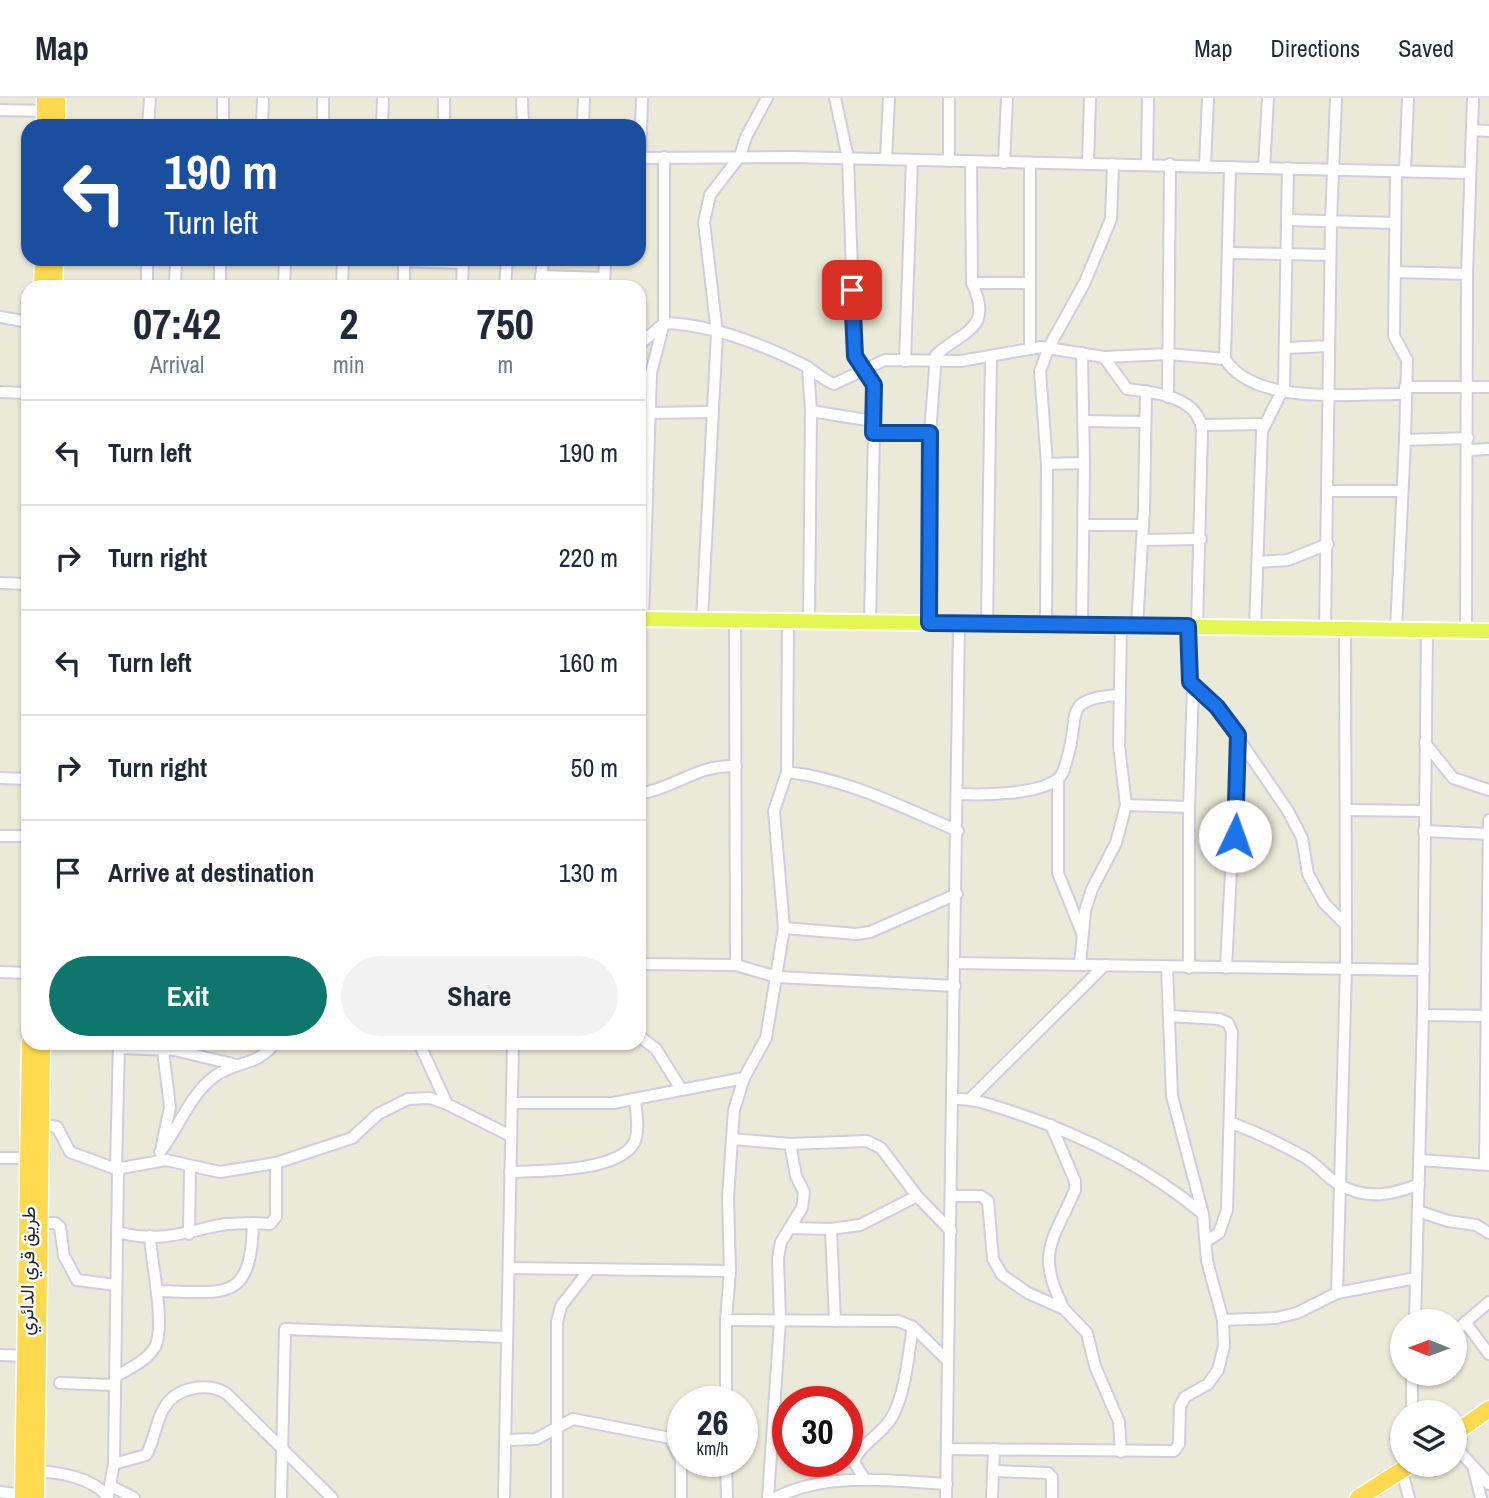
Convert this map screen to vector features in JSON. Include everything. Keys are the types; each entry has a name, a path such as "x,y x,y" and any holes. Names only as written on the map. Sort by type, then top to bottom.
{"highway":[{"path":"57,98 57,119"},
{"name":"طريق قري الدائري","path":"27,1497 30,1050"},
{"name":"طريق قري الدائري","path":"27,1497 36,1471 42,1050"},
{"path":"1467,1425 1489,1409"},
{"path":"1358,1498 1392,1477"}],"main road":[{"path":"646,619 1489,631"}],"street":[{"path":"148,119 150,98"},
{"path":"223,98 223,119"},
{"path":"262,119 263,98"},
{"path":"323,98 323,119"},
{"path":"382,119 383,98"},
{"path":"444,98 444,119"},
{"path":"522,98 523,119"},
{"path":"583,119 584,98"},
{"path":"641,119 642,98"},
{"path":"702,620 717,333 704,222 710,195 740,156 746,137 767,98"},
{"path":"835,98 848,158 855,356 874,385 870,622"},
{"path":"886,159 889,98"},
{"path":"949,98 949,161"},
{"path":"1004,163 1007,98"},
{"path":"1088,164 1090,98"},
{"path":"1147,164 1148,98"},
{"path":"1205,165 1209,98"},
{"path":"1264,167 1268,98"},
{"path":"1325,629 1330,255 1336,98"},
{"path":"1396,629 1407,360 1394,336 1395,223 1408,98"},
{"path":"1466,631 1467,274 1473,98"},
{"path":"0,110 45,112"},
{"path":"1472,130 1489,131"},
{"path":"646,158 740,156 1332,167 1471,173"},
{"path":"646,505 651,373 664,323 664,158"},
{"path":"905,361 912,160"},
{"path":"929,623 930,433 934,362 938,354 972,332 977,324 978,298 972,283 971,162"},
{"path":"1030,163 1030,348"},
{"path":"1046,625 1046,416 1039,377 1049,346 1085,282 1111,219 1113,164"},
{"path":"1168,397 1170,164"},
{"path":"1230,167 1225,359 1236,374 1283,392 1329,393 1489,387"},
{"path":"1255,628 1263,424 1283,392 1288,168"},
{"path":"1288,220 1395,223"},
{"path":"1228,253 1330,255"},
{"path":"1395,272 1467,274"},
{"path":"972,283 1030,283"},
{"path":"0,317 21,321"},
{"path":"646,339 664,323 686,323 808,367 834,384 885,360 934,362 1049,346 1104,357 1169,354 1225,359"},
{"path":"1286,348 1329,346"},
{"path":"1082,354 1082,625"},
{"path":"987,624 992,356"},
{"path":"1104,357 1126,388 1168,397 1191,407 1202,425 1201,540 1189,674 1193,687 1189,807 1189,968"},
{"path":"808,367 811,411 809,621"},
{"path":"1138,626 1146,391"},
{"path":"0,392 21,393"},
{"path":"811,411 873,421"},
{"path":"650,413 711,412"},
{"path":"1083,421 1145,422"},
{"path":"1202,425 1263,424"},
{"path":"873,433 930,433"},
{"path":"1405,440 1468,444 1489,449"},
{"path":"1047,464 1084,463"},
{"path":"1328,491 1402,491"},
{"path":"1084,525 1143,525"},
{"path":"1142,540 1201,540"},
{"path":"1259,562 1288,560 1328,544"},
{"path":"0,583 21,584"},
{"path":"734,620 736,965"},
{"path":"726,1386 726,1320 730,1271 728,1197 734,1110 744,1078 766,1038 784,928 774,811 787,772 788,621"},
{"path":"946,1498 959,624"},
{"path":"1080,965 1082,933 1092,889 1116,843 1126,805 1119,746 1121,625"},
{"path":"1337,1293 1348,810 1345,628"},
{"path":"1416,1309 1424,970 1427,630"},
{"path":"1193,687 1217,707 1288,811 1301,838 1308,874 1324,903 1346,925"},
{"path":"1082,933 1058,873 1058,779 1070,751 1074,713 1080,703 1093,697 1118,695"},
{"path":"1226,968 1238,735"},
{"path":"1425,743 1453,778 1489,790"},
{"path":"646,792 677,782 695,771 719,765 736,766"},
{"path":"787,772 820,776 858,788 958,831"},
{"path":"0,778 21,779"},
{"path":"958,794 989,795 1047,785 1058,779"},
{"path":"1126,805 1189,807"},
{"path":"1348,810 1424,811"},
{"path":"1420,1160 1487,1164 1489,820"},
{"path":"1424,831 1489,834"},
{"path":"0,836 21,836"},
{"path":"784,928 857,934 870,932 957,894"},
{"path":"955,963 1424,970"},
{"path":"646,964 736,965 777,977 955,986"},
{"path":"971,1098 1105,965"},
{"path":"947,1448 1121,1452 1177,1449 1180,1406 1185,1397 1208,1384 1218,1370 1224,1346 1223,1320 1210,1280 1208,1240 1203,1214 1172,1096 1167,968"},
{"path":"0,972 21,973"},
{"path":"1423,1015 1488,1017"},
{"path":"1169,1016 1219,1019 1228,1023 1232,1032 1232,1123 1225,1223 1220,1233 1208,1240"},
{"path":"646,1041 656,1049 681,1089"},
{"path":"109,1493 114,1464 119,1050"},
{"path":"158,1156 170,1107 171,1050"},
{"path":"179,1050 237,1065"},
{"path":"158,1156 203,1087 215,1076 237,1065 262,1058 269,1050"},
{"path":"422,1050 447,1104"},
{"path":"504,1498 513,1050"},
{"path":"512,1103 613,1103 744,1078"},
{"path":"41,1124 57,1127 73,1154 117,1169 158,1156 190,1166 228,1172 276,1163 352,1138 378,1114 408,1099 430,1098 447,1104 511,1136"},
{"path":"953,1098 971,1098 1045,1121 1135,1165 1172,1188 1203,1214"},
{"path":"510,1172 583,1168 601,1163 628,1149 634,1143 636,1132 635,1099"},
{"path":"1232,1123 1291,1149 1318,1165 1339,1185 1369,1195 1396,1194 1419,1184"},
{"path":"1051,1125 1075,1181 1075,1190 1048,1247 1049,1271 1064,1309 1087,1333 1095,1366 1119,1422 1121,1452"},
{"path":"732,1139 790,1144 867,1141 881,1148 918,1196 951,1231"},
{"path":"768,1498 779,1321 778,1258 781,1242 802,1208 804,1192 796,1176 790,1144"},
{"path":"0,1158 29,1158"},
{"path":"118,1232 150,1236 189,1234 220,1225 270,1224 276,1217 276,1163"},
{"path":"189,1234 190,1166"},
{"path":"792,1228 831,1229 860,1225 918,1196"},
{"path":"951,1196 981,1196 988,1200 993,1259 1002,1275 1028,1293 1064,1309"},
{"path":"1418,1211 1448,1222 1476,1225 1489,1233"},
{"path":"40,1223 51,1223 60,1227 64,1256 77,1280 116,1285"},
{"path":"158,1292 209,1292 237,1284 246,1275 252,1258 253,1223"},
{"path":"831,1229 835,1321"},
{"path":"61,1383 115,1381 156,1345 158,1292 150,1236"},
{"path":"509,1268 730,1271"},
{"path":"557,1498 559,1426 556,1322 561,1306 590,1269"},
{"path":"1223,1320 1276,1318 1297,1313 1337,1293 1416,1278"},
{"path":"1467,1320 1489,1301"},
{"path":"726,1320 898,1321 913,1327 948,1361"},
{"path":"1467,1325 1489,1354"},
{"path":"864,1480 854,1462 857,1453 892,1419 898,1403 913,1327"},
{"path":"281,1498 285,1329 507,1337"},
{"path":"0,1355 26,1356"},
{"path":"114,1464 146,1455 164,1407 174,1397 201,1387 217,1387 332,1498"},
{"path":"506,1440 536,1439 573,1419 586,1419 670,1438 681,1460 681,1498"},
{"path":"992,1498 994,1449"},
{"path":"1467,1461 1489,1485"},
{"path":"1474,1469 1481,1498"},
{"path":"36,1471 53,1472 84,1481 109,1493 134,1498"},
{"path":"993,1471 1048,1473 1052,1477 1052,1498"},
{"path":"726,1477 727,1498"},
{"path":"1407,1477 1409,1498"},
{"path":"775,1498 823,1482 864,1480 947,1484"},
{"path":"0,1492 27,1497"}],"route":[{"path":"852,290 855,356 874,385 873,433 930,433 929,623 1188,626 1190,682 1217,707 1238,735 1235,836"}]}
